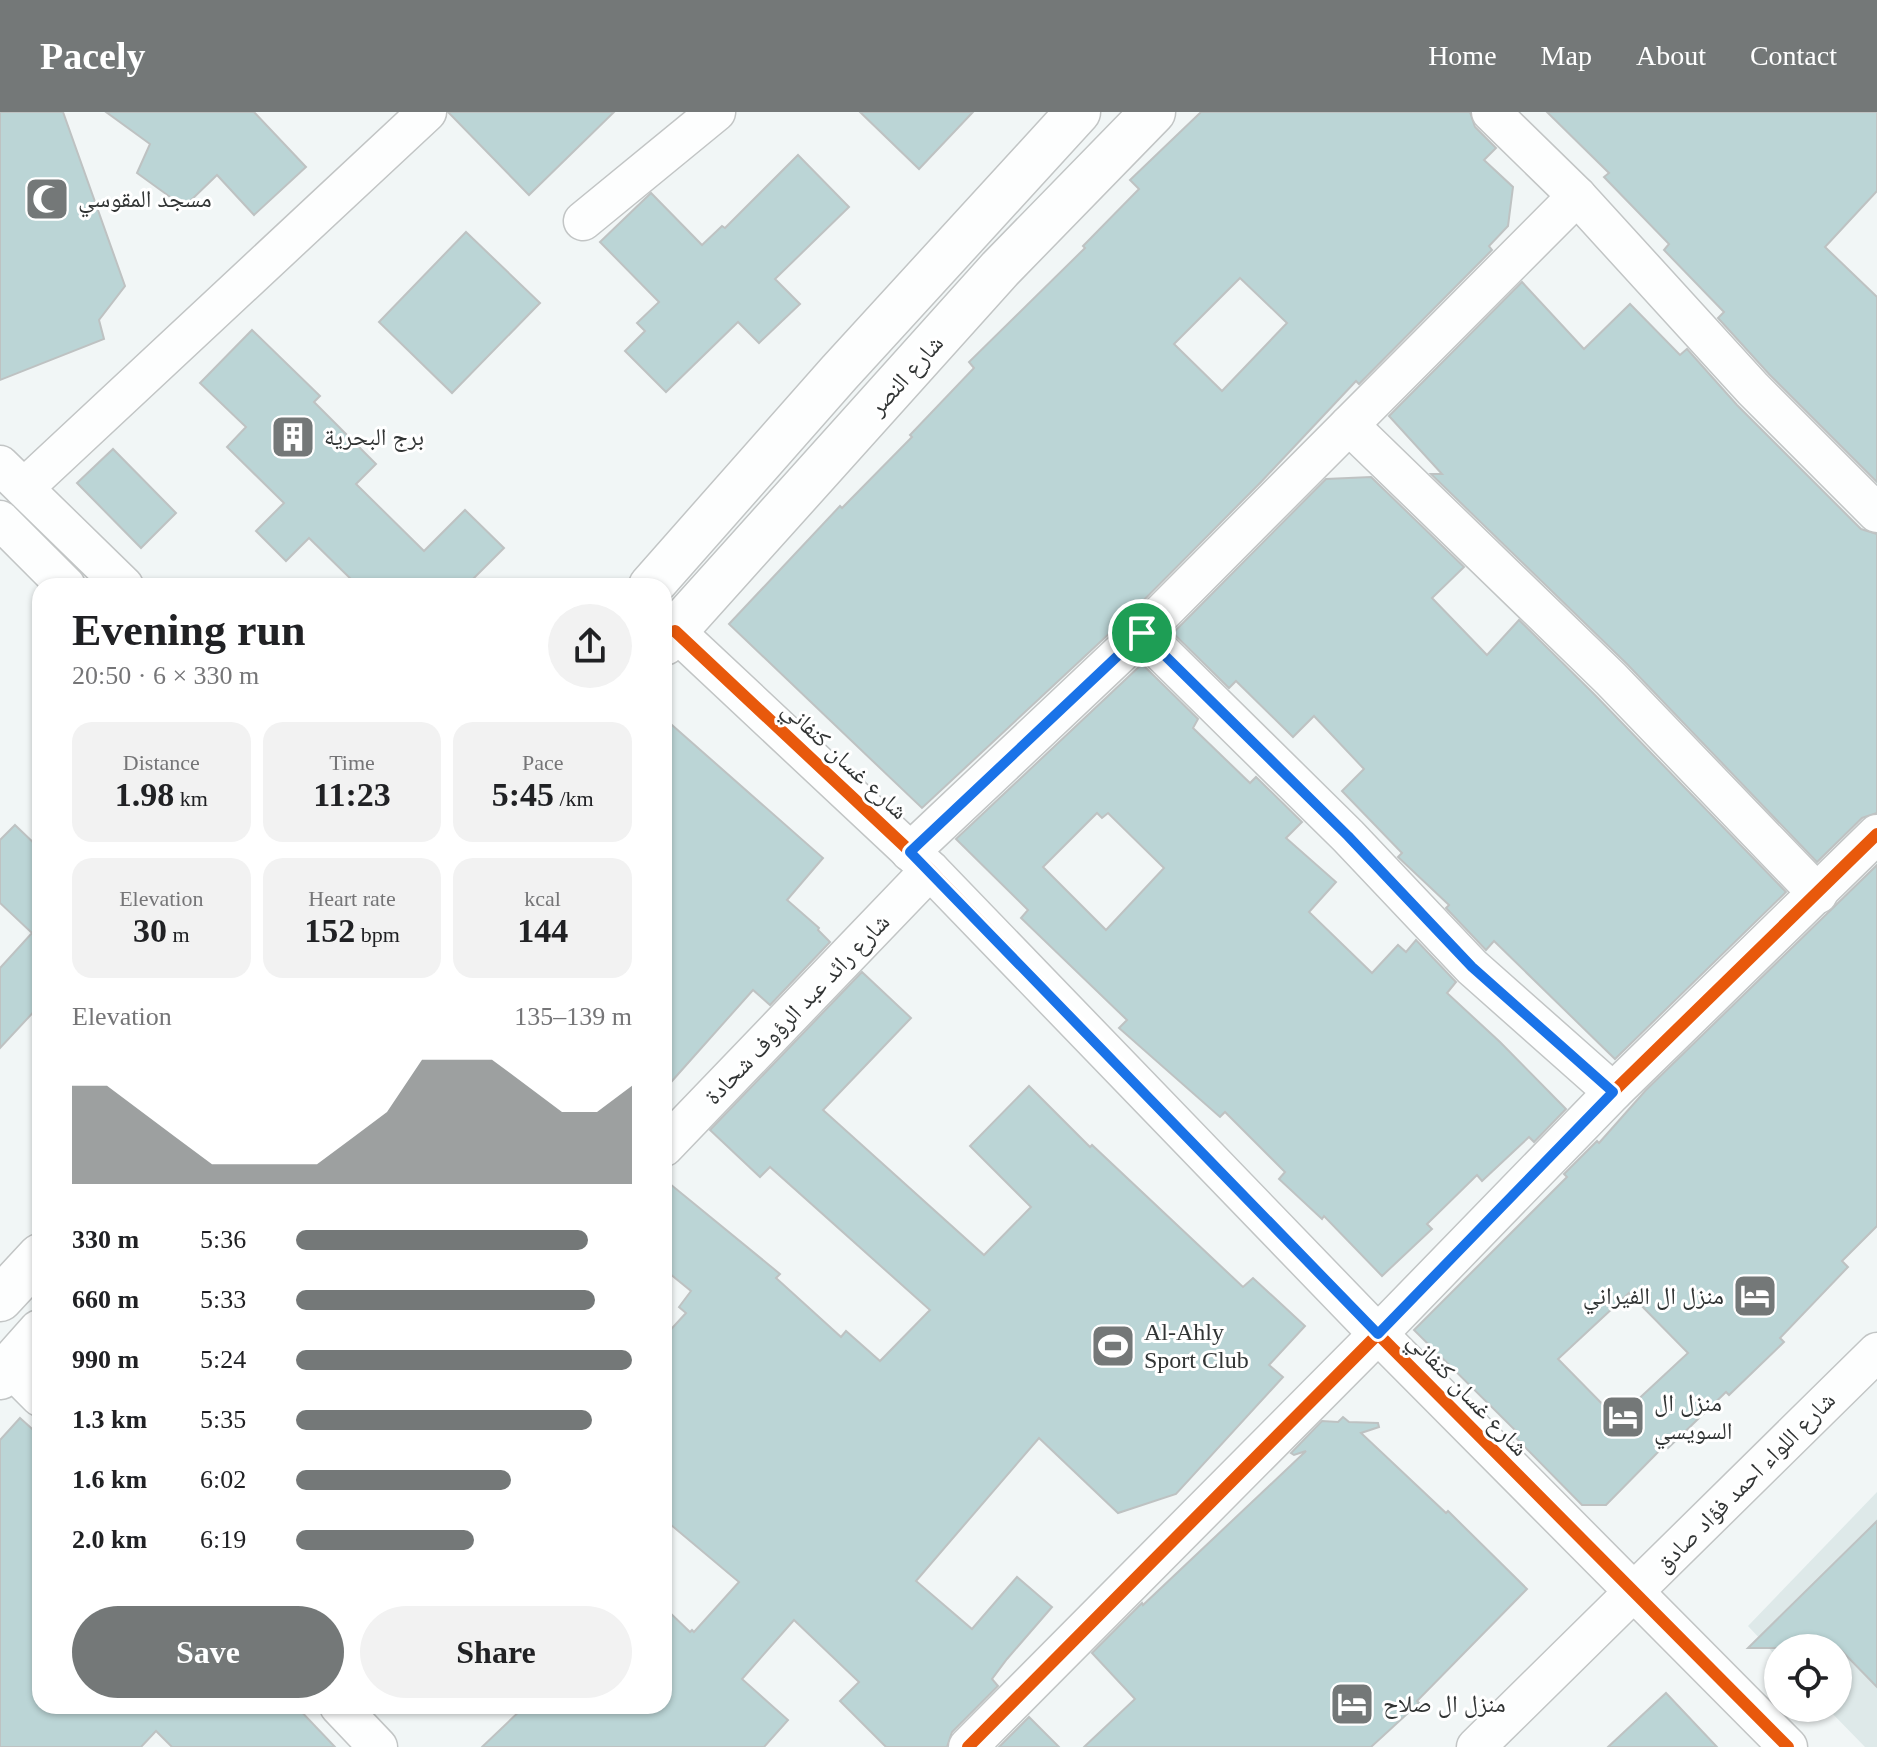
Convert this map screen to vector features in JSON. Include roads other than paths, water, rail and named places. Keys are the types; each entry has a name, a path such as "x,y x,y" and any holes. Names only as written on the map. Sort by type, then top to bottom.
{"main road":[{"name":"شارع النصر","path":"658,578 839,373 1078,112"},
{"name":"شارع النصر","path":"672,634 1000,269 1153,112"},
{"path":"0,1299 32,1265"},
{"path":"5,1371 32,1341"}],"street":[{"path":"116,578 12,477 427,112"},
{"path":"583,221 716,112"},
{"path":"1491,112 1577,196 1753,389 1877,513"},
{"name":"شارع رائد عبد الرؤوف شحادة","path":"672,1138 920,861 1577,196"},
{"path":"1349,425 1611,679 1818,894"},
{"path":"0,520 58,578"},
{"path":"1142,633 1348,836 1472,967 1613,1092"},
{"name":"شارع غسان كنفاني","path":"672,640 920,861 1378,1334 1788,1747"},
{"path":"968,1747 1613,1092 1877,834"},
{"name":"شارع اللواء احمد فؤاد صادق","path":"1476,1747 1877,1352"},
{"path":"5,1371 32,1391"},
{"path":"347,1714 378,1747"}],"place":[{"name":"مسجد المقوسي","path":"47,199"},
{"name":"برج البحرية","path":"293,437"},
{"name":"منزل ال الفيراني","path":"1755,1296"},
{"name":"Al-Ahly Sport Club","path":"1113,1346"},
{"name":"منزل ال السويسي","path":"1623,1417"},
{"name":"منزل ال صلاح","path":"1352,1704"}]}
